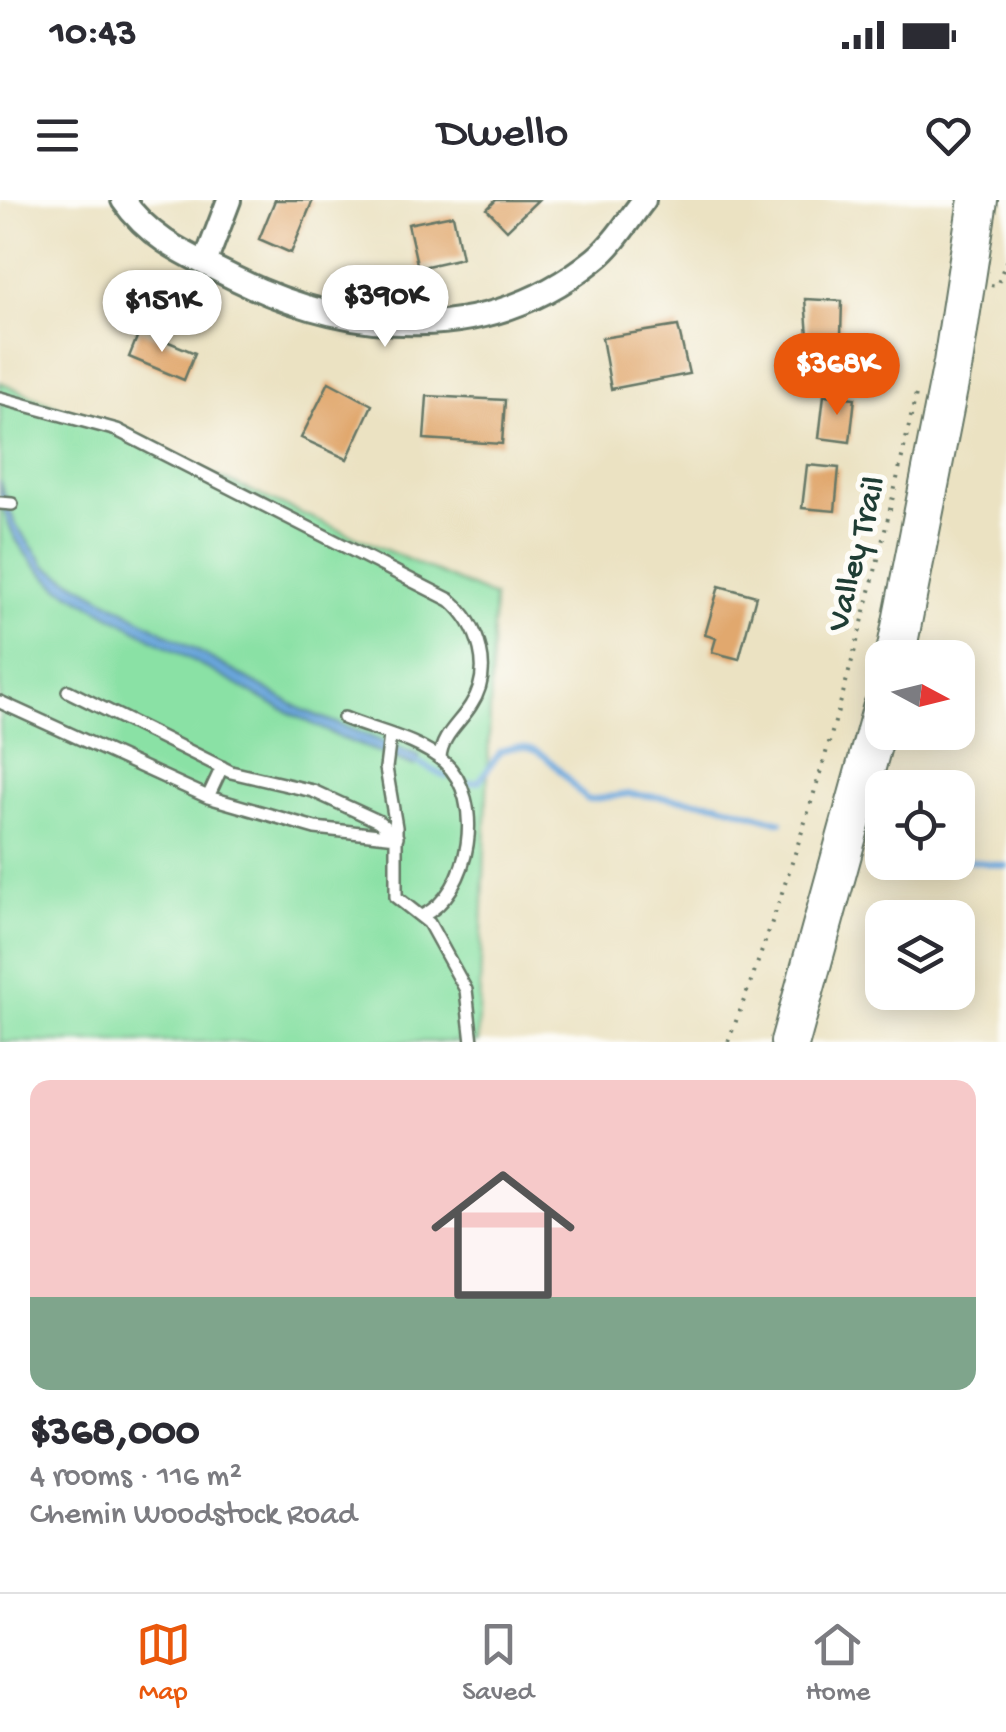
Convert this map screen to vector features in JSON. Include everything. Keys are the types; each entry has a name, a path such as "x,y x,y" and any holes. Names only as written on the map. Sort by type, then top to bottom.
{"main road":[{"path":"899,640 933,476 978,200"},
{"path":"790,1042 871,750"}],"street":[{"path":"122,200 174,251 318,312 371,323 452,322 533,296 596,258 644,200"},
{"path":"205,263 229,200"}],"lane":[{"path":"0,398 117,430 450,600 471,621 481,677 472,705 442,744 440,758"},
{"path":"68,692 222,767 312,791 378,822 397,837"},
{"path":"0,702 208,797 316,828 397,837"},
{"path":"344,718 440,758 457,782 468,836 447,899 422,916"},
{"path":"390,738 386,762 397,837 396,897 422,916 436,933 466,990 472,1042"},
{"path":"208,797 222,767"}],"path":[{"path":"997,286 1006,261"},
{"name":"Valley Trail","path":"728,1042 814,804 878,570 919,376"}],"green space":[{"path":"0,382 494,597 478,1042 0,1042"}],"water":[{"path":"0,481 15,524 46,566 303,710 420,756 415,766 341,738 270,703 60,588 17,541 5,513"}],"building":[{"path":"275,200 313,200 291,253 259,239"},
{"path":"496,200 538,200 507,230 487,209"},
{"path":"453,215 462,258 418,268 408,224"},
{"path":"805,299 842,301 841,335 830,335 829,349 809,348"},
{"path":"678,326 689,374 611,389 602,338"},
{"path":"140,330 195,353 184,380 129,357"},
{"path":"329,382 372,405 347,459 301,438"},
{"path":"824,395 855,398 850,442 819,438"},
{"path":"427,396 505,400 502,444 424,439"},
{"path":"807,465 839,468 835,511 802,508"},
{"path":"719,586 756,596 739,659 712,652 716,638 705,635"}],"waterway":[{"path":"469,783 479,781 501,751 516,747 540,753 588,800 629,794 716,803 781,822"},
{"path":"413,760 446,777"},
{"path":"975,861 1006,866"}]}
